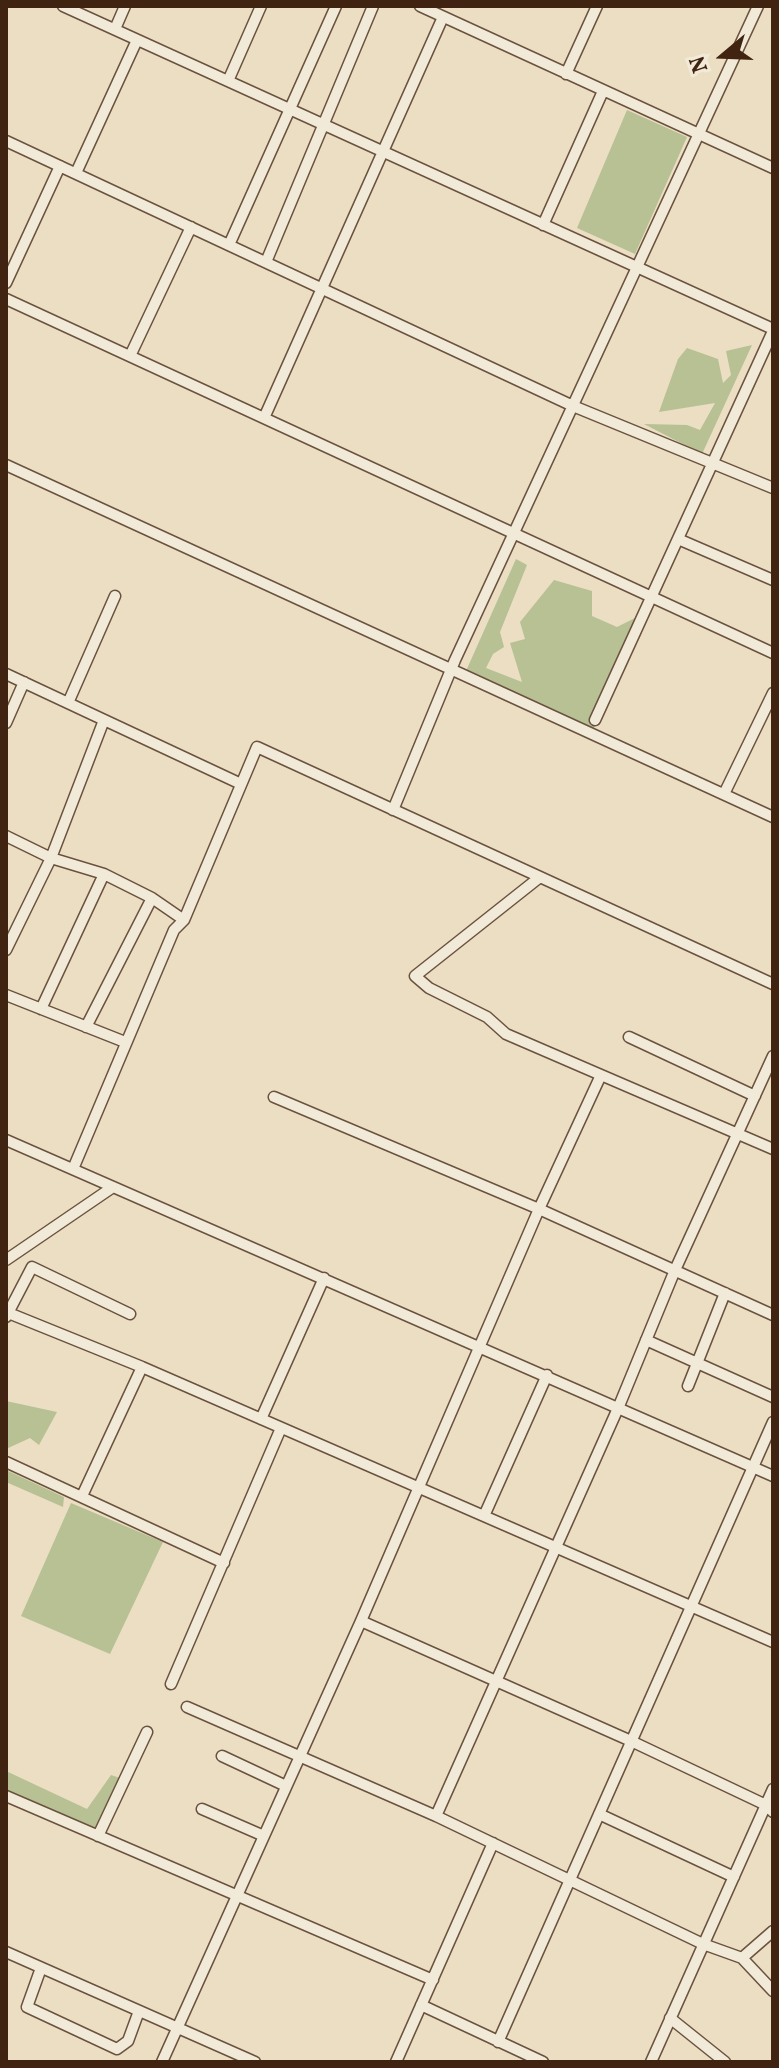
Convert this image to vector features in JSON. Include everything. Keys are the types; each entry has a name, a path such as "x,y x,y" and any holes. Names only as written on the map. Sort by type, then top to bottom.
{"street":[{"path":"63,6 773,330 595,720"},
{"path":"115,29 125,6"},
{"path":"228,81 261,6"},
{"path":"229,245 336,6"},
{"path":"266,262 373,6"},
{"path":"420,6 773,168"},
{"path":"566,74 597,6"},
{"path":"393,810 451,669 758,6"},
{"path":"264,418 443,17"},
{"path":"76,173 137,40"},
{"path":"543,225 603,91"},
{"path":"6,141 573,406 773,488"},
{"path":"6,283 60,166"},
{"path":"130,356 191,227"},
{"path":"6,299 773,653"},
{"path":"6,465 773,817"},
{"path":"678,539 773,580"},
{"path":"68,703 115,596"},
{"path":"6,674 241,784"},
{"path":"6,723 24,682"},
{"path":"724,794 773,693"},
{"path":"6,950 51,858 104,720"},
{"path":"73,1169 125,1042 174,930 184,920 257,747 773,984"},
{"path":"6,836 51,858 104,874 152,898 184,920"},
{"path":"41,1009 104,874"},
{"path":"540,877 415,976 429,988 487,1017 506,1034 773,1149"},
{"path":"86,1027 152,898"},
{"path":"6,995 125,1042"},
{"path":"629,1037 755,1096"},
{"path":"436,1816 619,1406 675,1270 773,1056"},
{"path":"162,2062 361,1621 539,1209 601,1075"},
{"path":"274,1097 539,1209 773,1315"},
{"path":"6,1140 773,1476"},
{"path":"6,1260 113,1187"},
{"path":"130,1314 32,1267 7,1314 142,1367 773,1642"},
{"path":"261,1419 324,1278"},
{"path":"688,1386 725,1293"},
{"path":"646,1340 773,1397"},
{"path":"82,1496 142,1367"},
{"path":"484,1516 547,1375"},
{"path":"498,2042 773,1422"},
{"path":"171,1684 281,1428"},
{"path":"6,1462 224,1563"},
{"path":"361,1621 631,1741 770,1808"},
{"path":"187,1707 436,1816 703,1944 742,1958 773,1991"},
{"path":"98,1836 147,1732"},
{"path":"222,1756 286,1786"},
{"path":"651,2062 734,1877 770,1808 773,1789"},
{"path":"6,1796 433,1980"},
{"path":"202,1809 264,1836"},
{"path":"599,1814 734,1877"},
{"path":"396,2062 493,1843"},
{"path":"742,1958 773,1931"},
{"path":"6,1952 255,2062"},
{"path":"41,1968 27,2007 117,2049 128,2041 139,2011"},
{"path":"421,2005 543,2062"},
{"path":"670,2018 725,2062"}],"green space":[{"path":"627,110 687,137 635,254 577,228"},
{"path":"752,345 702,454 644,424 687,425 700,430 715,403 659,412 678,359 687,348 718,359 723,383 731,375 726,351"},
{"path":"516,559 527,565 500,632 504,647 493,654 486,668 522,682 510,643 525,639 520,622 554,580 592,591 592,616 617,627 643,614 593,730 466,671"},
{"path":"6,1401 57,1412 39,1445 30,1438 6,1449"},
{"path":"6,1470 64,1497 63,1507 6,1482"},
{"path":"71,1503 163,1542 110,1654 21,1616"},
{"path":"6,1771 87,1809 111,1775 123,1779 95,1828 6,1790"}]}
